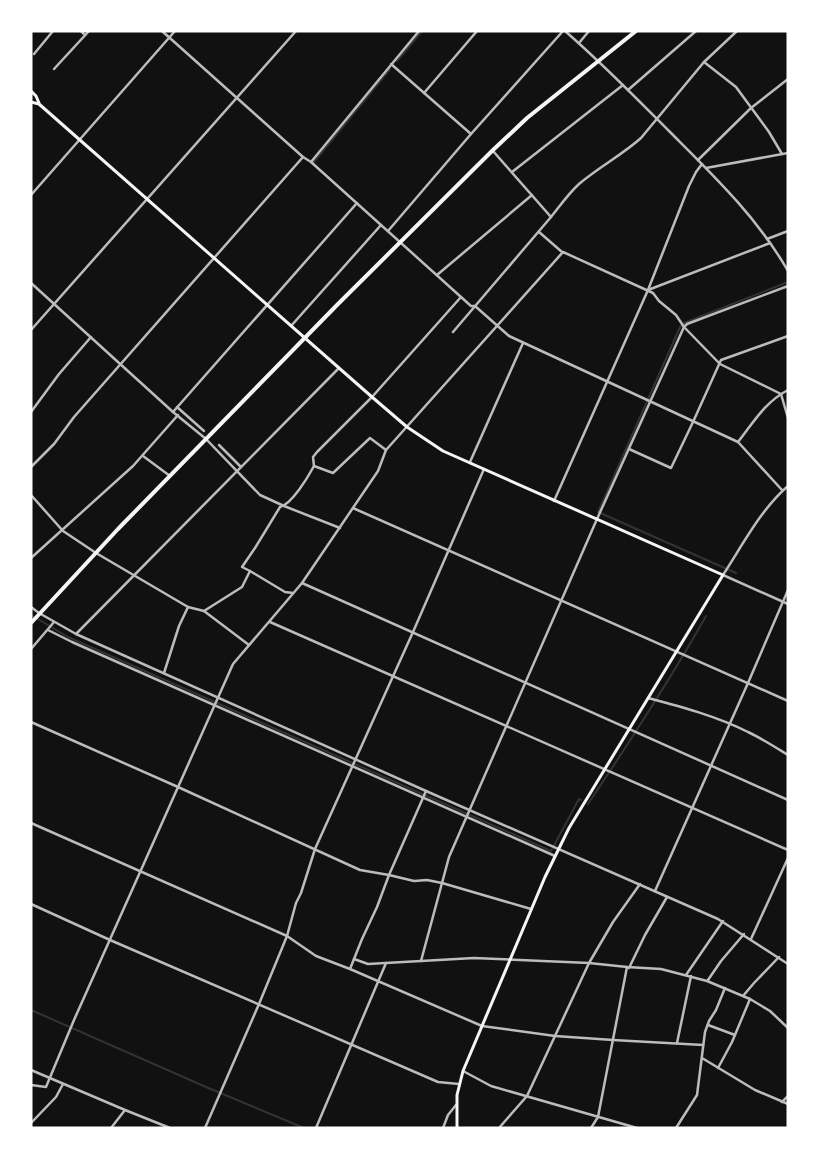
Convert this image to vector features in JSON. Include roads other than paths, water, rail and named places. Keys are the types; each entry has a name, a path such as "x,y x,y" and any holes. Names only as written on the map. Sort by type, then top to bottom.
{"highway":[{"path":"31,623 118,529 493,150 527,118 636,31"}],"main road":[{"path":"31,91 36,96 39,104"},
{"path":"31,102 39,104 146,200 407,427 443,450 723,576 604,769 558,849 463,1071 456,1105 457,1128"}],"street":[{"path":"34,54 54,31"},
{"path":"81,31 85,35"},
{"path":"54,69 89,31"},
{"path":"162,31 471,306 474,306 509,336 738,442 782,490"},
{"path":"31,194 175,31"},
{"path":"31,330 296,31"},
{"path":"311,162 419,31"},
{"path":"424,92 478,31"},
{"path":"388,231 471,134 564,31 623,85 739,203 769,241 788,271"},
{"path":"579,43 589,31"},
{"path":"628,90 696,31"},
{"path":"453,332 579,184 641,138 704,62 737,31"},
{"path":"704,62 736,87 769,132 782,154"},
{"path":"391,64 471,134"},
{"path":"698,160 751,108 788,79"},
{"path":"512,172 623,85"},
{"path":"31,102 36,96"},
{"path":"493,150 551,217"},
{"path":"706,168 788,153"},
{"path":"31,467 54,444 121,364 304,157"},
{"path":"554,500 648,290 689,186 702,164"},
{"path":"437,275 532,195"},
{"path":"173,412 357,204"},
{"path":"291,326 381,225"},
{"path":"648,290 769,241 788,231"},
{"path":"538,232 562,253 653,292 659,301 676,315 684,328 720,364 781,394 788,418"},
{"path":"31,1085 46,1087 233,664 302,583 378,471 386,450 562,253"},
{"path":"31,283 173,412 206,439 260,495 340,528"},
{"path":"422,961 449,858 597,519 684,328 687,324 788,286"},
{"path":"294,593 286,592 242,567 280,507 284,506 299,490 314,466 313,457 317,452 372,398 461,297"},
{"path":"629,449 671,468 721,360 788,336"},
{"path":"31,412 59,374 91,337"},
{"path":"470,462 523,343"},
{"path":"76,634 339,368"},
{"path":"738,442 762,410 788,390"},
{"path":"177,407 204,431"},
{"path":"31,558 133,466 178,415"},
{"path":"314,466 333,473 370,438 386,450"},
{"path":"219,445 241,467"},
{"path":"143,456 170,476"},
{"path":"205,1128 287,936 296,903 315,849 484,469"},
{"path":"788,486 782,490 765,511 723,576 788,604"},
{"path":"31,495 63,531 188,608 204,611 249,645"},
{"path":"353,508 788,700"},
{"path":"204,611 242,587 250,571"},
{"path":"302,583 788,800"},
{"path":"655,891 788,590"},
{"path":"31,606 76,634 164,673 216,702 353,766 555,856"},
{"path":"164,673 179,626 188,608"},
{"path":"270,621 788,850"},
{"path":"31,649 54,622"},
{"path":"48,630 72,642 356,759 640,884 723,922 788,964"},
{"path":"648,698 693,710 750,732 788,755"},
{"path":"31,722 360,870 414,881 427,880 442,883 531,910"},
{"path":"350,969 426,791"},
{"path":"31,823 287,936 316,956 482,1026 555,1036 703,1045"},
{"path":"751,939 788,858"},
{"path":"499,1128 527,1096 589,963 613,922 640,884"},
{"path":"592,1128 598,1117 628,968 667,897"},
{"path":"31,904 438,1082 459,1084"},
{"path":"686,975 723,922"},
{"path":"707,981 744,934"},
{"path":"743,996 779,957"},
{"path":"354,959 368,964 474,958 589,963 628,968 661,969 707,981 750,999 770,1011 788,1028"},
{"path":"316,1128 386,963"},
{"path":"677,1043 691,976"},
{"path":"676,1128 697,1095 703,1045 708,1025 725,988"},
{"path":"718,1068 735,1035 750,999"},
{"path":"708,1025 735,1035"},
{"path":"702,1058 755,1090 788,1104"},
{"path":"31,1070 170,1128"},
{"path":"463,1071 492,1086 637,1128"},
{"path":"31,1123 56,1097 64,1084"},
{"path":"782,1102 788,1096"},
{"path":"444,1128 448,1115 456,1105"},
{"path":"111,1128 125,1110"}],"waterway":[{"path":"397,61 422,31"},
{"path":"313,163 390,69"},
{"path":"736,573 598,512 680,327 684,323 788,282"},
{"path":"31,615 68,637 551,851 579,799 581,800"},
{"path":"588,804 649,711 706,616"},
{"path":"31,1010 304,1128"}]}
